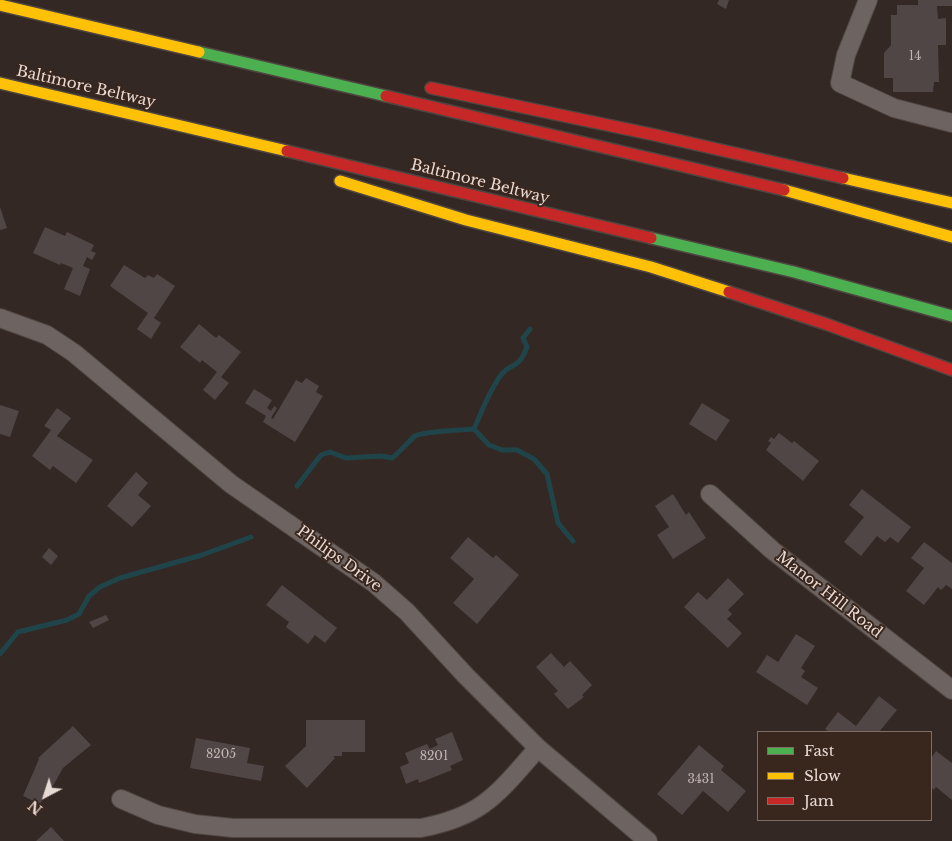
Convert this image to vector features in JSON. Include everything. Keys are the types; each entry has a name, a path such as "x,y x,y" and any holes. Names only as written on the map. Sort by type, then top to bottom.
{"highway":[{"path":"0,5 821,199 952,237"},
{"path":"28,12 68,10 145,27"},
{"name":"Baltimore Beltway","path":"0,83 91,103 794,272 952,316"},
{"path":"415,84 655,135 952,203"},
{"path":"91,103 278,162"},
{"path":"325,176 466,220 660,270 826,324 952,370"}],"street":[{"path":"868,0 846,54 840,83 894,108 952,123"},
{"name":"Philips Drive","path":"0,318 47,335 74,353 238,489 374,583 407,612 466,676 538,748 648,841"},
{"name":"Manor Hill Road","path":"710,494 772,550 952,690"},
{"path":"121,799 158,814 195,824 233,828 421,828 466,816 485,805 538,748"}],"building":[{"path":"719,0 729,0 726,9 717,4"},
{"path":"918,0 952,0 952,6 937,6 938,19 946,18 946,45 938,45 939,82 934,82 933,92 893,92 893,78 884,78 884,53 891,45 891,15 897,15 897,5 918,6"},
{"path":"0,207 7,228 0,230"},
{"path":"45,227 65,236 67,232 94,245 91,251 96,253 92,260 87,257 83,266 90,269 80,296 64,289 73,268 61,263 60,265 33,253"},
{"path":"124,265 145,278 148,275 154,278 157,274 175,286 154,318 161,323 151,339 137,329 148,313 110,286"},
{"path":"199,324 216,338 219,335 241,352 221,377 229,383 215,400 203,390 217,372 202,360 200,363 180,347"},
{"path":"306,378 319,386 316,392 323,396 295,442 263,422 266,416 245,403 254,389 272,400 267,408 271,411 274,406 277,408 271,418 273,419 296,380 302,383"},
{"path":"702,403 730,420 716,441 689,424"},
{"path":"0,405 19,411 10,437 0,434"},
{"path":"57,408 71,418 57,436 93,460 76,483 53,466 50,470 32,456 51,430 44,426"},
{"path":"779,433 792,443 794,441 819,461 803,481 766,450 771,443 768,441 771,437 774,439"},
{"path":"136,472 148,483 138,495 151,506 132,527 107,506"},
{"path":"862,489 911,527 898,543 890,537 885,542 877,536 861,556 844,542 864,517 849,505"},
{"path":"673,494 686,515 689,512 706,538 673,559 657,535 669,527 655,506"},
{"path":"468,537 493,558 496,555 519,575 477,624 453,603 474,579 450,558"},
{"path":"924,542 952,563 952,589 946,585 941,590 938,587 924,605 906,591 924,568 911,558"},
{"path":"49,548 58,556 51,565 42,557"},
{"path":"728,578 744,594 728,610 732,614 727,619 742,633 728,648 684,607 698,592 707,600"},
{"path":"282,585 337,628 325,643 315,635 308,644 286,627 289,622 266,605"},
{"path":"106,615 109,620 93,628 89,622"},
{"path":"796,634 815,646 801,668 805,671 801,677 818,688 807,705 756,672 767,655 778,662"},
{"path":"551,653 564,667 570,661 592,685 582,695 584,697 568,709 554,694 558,691 536,667"},
{"path":"879,696 897,710 880,731 828,731 825,729 838,712 856,726"},
{"path":"306,720 365,720 365,752 342,752 342,756 333,756 335,758 307,788 285,766 306,746"},
{"path":"73,726 91,745 63,768 50,791 47,790 40,804 23,796 38,758"},
{"path":"452,732 463,760 450,766 452,770 419,783 418,779 406,784 400,767 409,763 405,753 427,744 430,749 438,745 435,739"},
{"path":"196,738 250,748 247,763 264,766 261,781 190,768"},
{"path":"699,745 724,766 721,770 746,791 728,812 703,791 682,815 657,794"},
{"path":"936,751 952,763 952,800 936,787 934,790 932,788 932,757"},
{"path":"51,827 64,841 36,841"}],"waterway":[{"path":"474,429 486,401 501,375 508,368 518,363 524,355 527,347 523,338 530,329"},
{"path":"474,429 489,445 502,450 517,450 534,459 547,474 558,523 573,541"},
{"path":"297,486 321,455 330,452 346,458 381,456 392,458 419,434 474,429"},
{"path":"0,654 18,632 67,620 79,614 89,596 100,587 120,578 202,555 251,537"}],"traffic: fast":[{"path":"199,52 386,96"},
{"path":"651,238 794,272 952,316"}],"traffic: slow":[{"path":"0,5 199,52"},
{"path":"0,83 287,151"},
{"path":"843,178 952,203"},
{"path":"340,181 466,220 651,267 729,292"},
{"path":"784,190 952,237"}],"traffic: jam":[{"path":"431,88 655,135 843,178"},
{"path":"386,96 784,190"},
{"path":"287,151 651,238"},
{"path":"729,292 826,324 952,370"}]}
